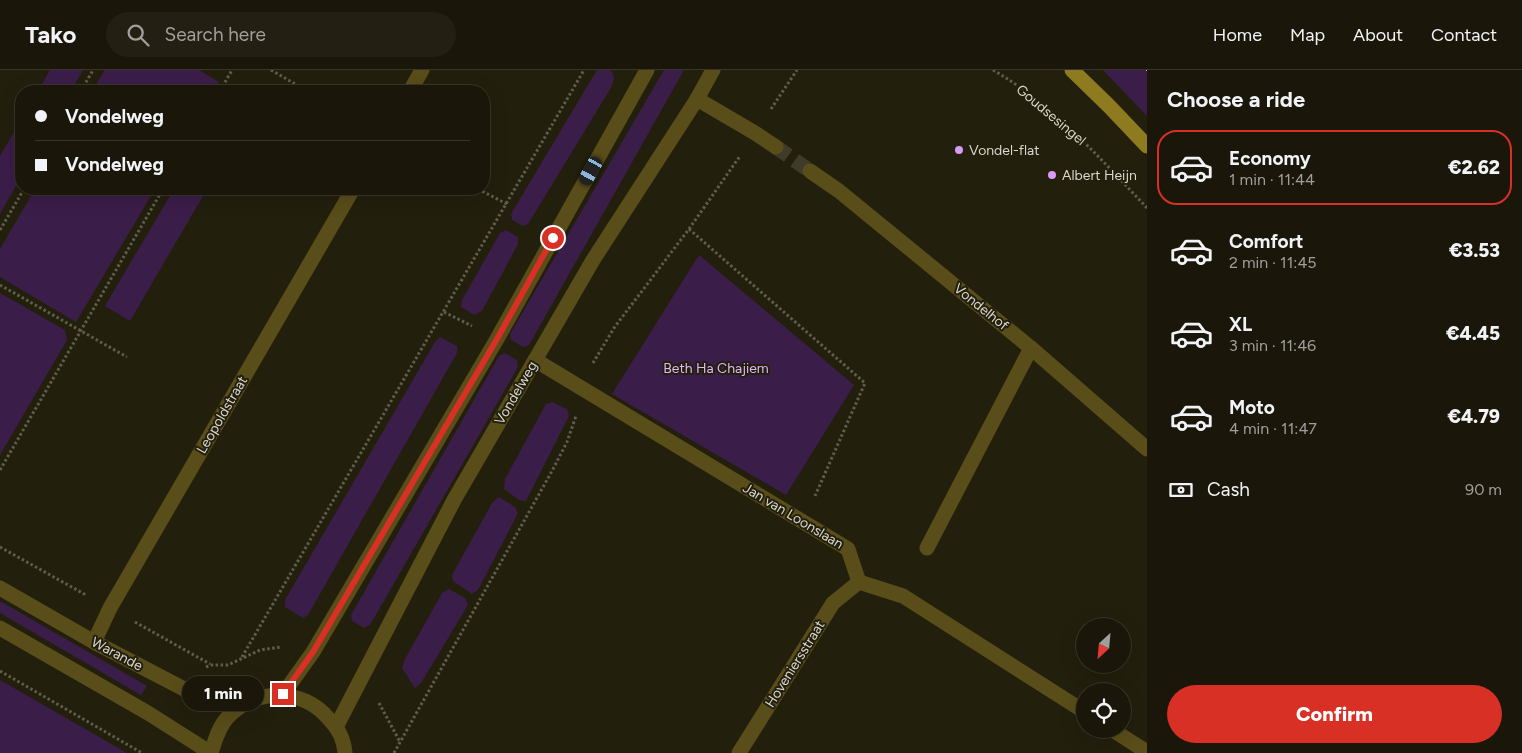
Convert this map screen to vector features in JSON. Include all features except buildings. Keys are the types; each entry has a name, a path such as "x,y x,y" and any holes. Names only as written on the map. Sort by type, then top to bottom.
{"main road":[{"path":"1072,70 1147,146"}],"street":[{"path":"413,85 422,70"},
{"path":"283,694 313,652 487,356 647,70"},
{"name":"Vondelweg","path":"336,727 454,500 593,260 713,70"},
{"path":"696,99 755,133 776,148"},
{"name":"Vondelhof","path":"810,172 839,191 1031,348 1147,449"},
{"name":"Leopoldstraat","path":"94,642 110,608 350,195"},
{"path":"927,548 1031,348"},
{"name":"Jan van Loonslaan","path":"535,360 848,549 859,582"},
{"path":"859,582 903,596 1076,706"},
{"name":"Hoveniersstraat","path":"739,753 833,603 859,582"},
{"name":"Warande","path":"0,588 94,642 186,690 239,707"},
{"path":"0,628 148,713 212,753 216,735 226,719 239,707 260,697 283,694 304,700 322,711 336,727 345,747 345,753"},
{"path":"1125,738 1147,752"}],"path":[{"path":"84,85 93,70"},
{"path":"223,85 232,70"},
{"path":"271,70 297,85"},
{"path":"210,665 228,664 242,657 584,70"},
{"name":"Goudsesingel","path":"993,70 1036,99 1071,129 1147,208"},
{"path":"0,230 20,195"},
{"path":"0,470 160,195"},
{"path":"490,195 507,204"},
{"path":"689,229 865,383 804,522"},
{"path":"0,285 127,357"},
{"path":"0,671 142,753"},
{"path":"394,753 400,743"}],"green space":[{"path":"50,70 83,70 74,85 41,85"},
{"path":"105,70 199,70 219,82 217,85 96,85"},
{"path":"597,70 611,70 614,78 612,86 528,224 523,226 512,220 511,214"},
{"path":"664,70 684,70 529,345 523,347 511,340 510,334"},
{"path":"1103,70 1147,70 1147,116"},
{"path":"15,130 15,188 0,214 0,156"},
{"path":"32,195 151,195 76,322 0,277 0,249"},
{"path":"170,195 204,195 130,321 105,306"},
{"path":"506,230 518,237 518,244 482,311 474,315 461,307 462,300 500,233"},
{"name":"Beth Ha Chajiem","path":"699,255 854,385 786,495 612,394"},
{"path":"0,293 65,330 67,340 0,455"},
{"path":"440,337 457,346 457,353 308,615 303,618 285,607 285,600 435,342"},
{"path":"505,353 517,360 518,367 370,625 364,628 352,621 351,615 499,356"},
{"path":"552,402 567,409 569,416 526,501 519,500 504,489 505,479 546,404"},
{"path":"499,497 515,507 518,513 478,590 472,594 453,581 452,575 492,503"},
{"path":"449,589 465,598 468,605 421,683 415,688 402,668 405,659 442,593"},
{"path":"0,601 147,686 141,695 0,613"},
{"path":"0,680 127,753 0,753"}],"tunnel":[{"path":"776,147 810,171"}],"place":[{"name":"Vondel-flat","path":"959,150"},
{"name":"Albert Heijn","path":"1052,175"}],"route":[{"path":"283,694 313,652 497,339 553,238"}]}
